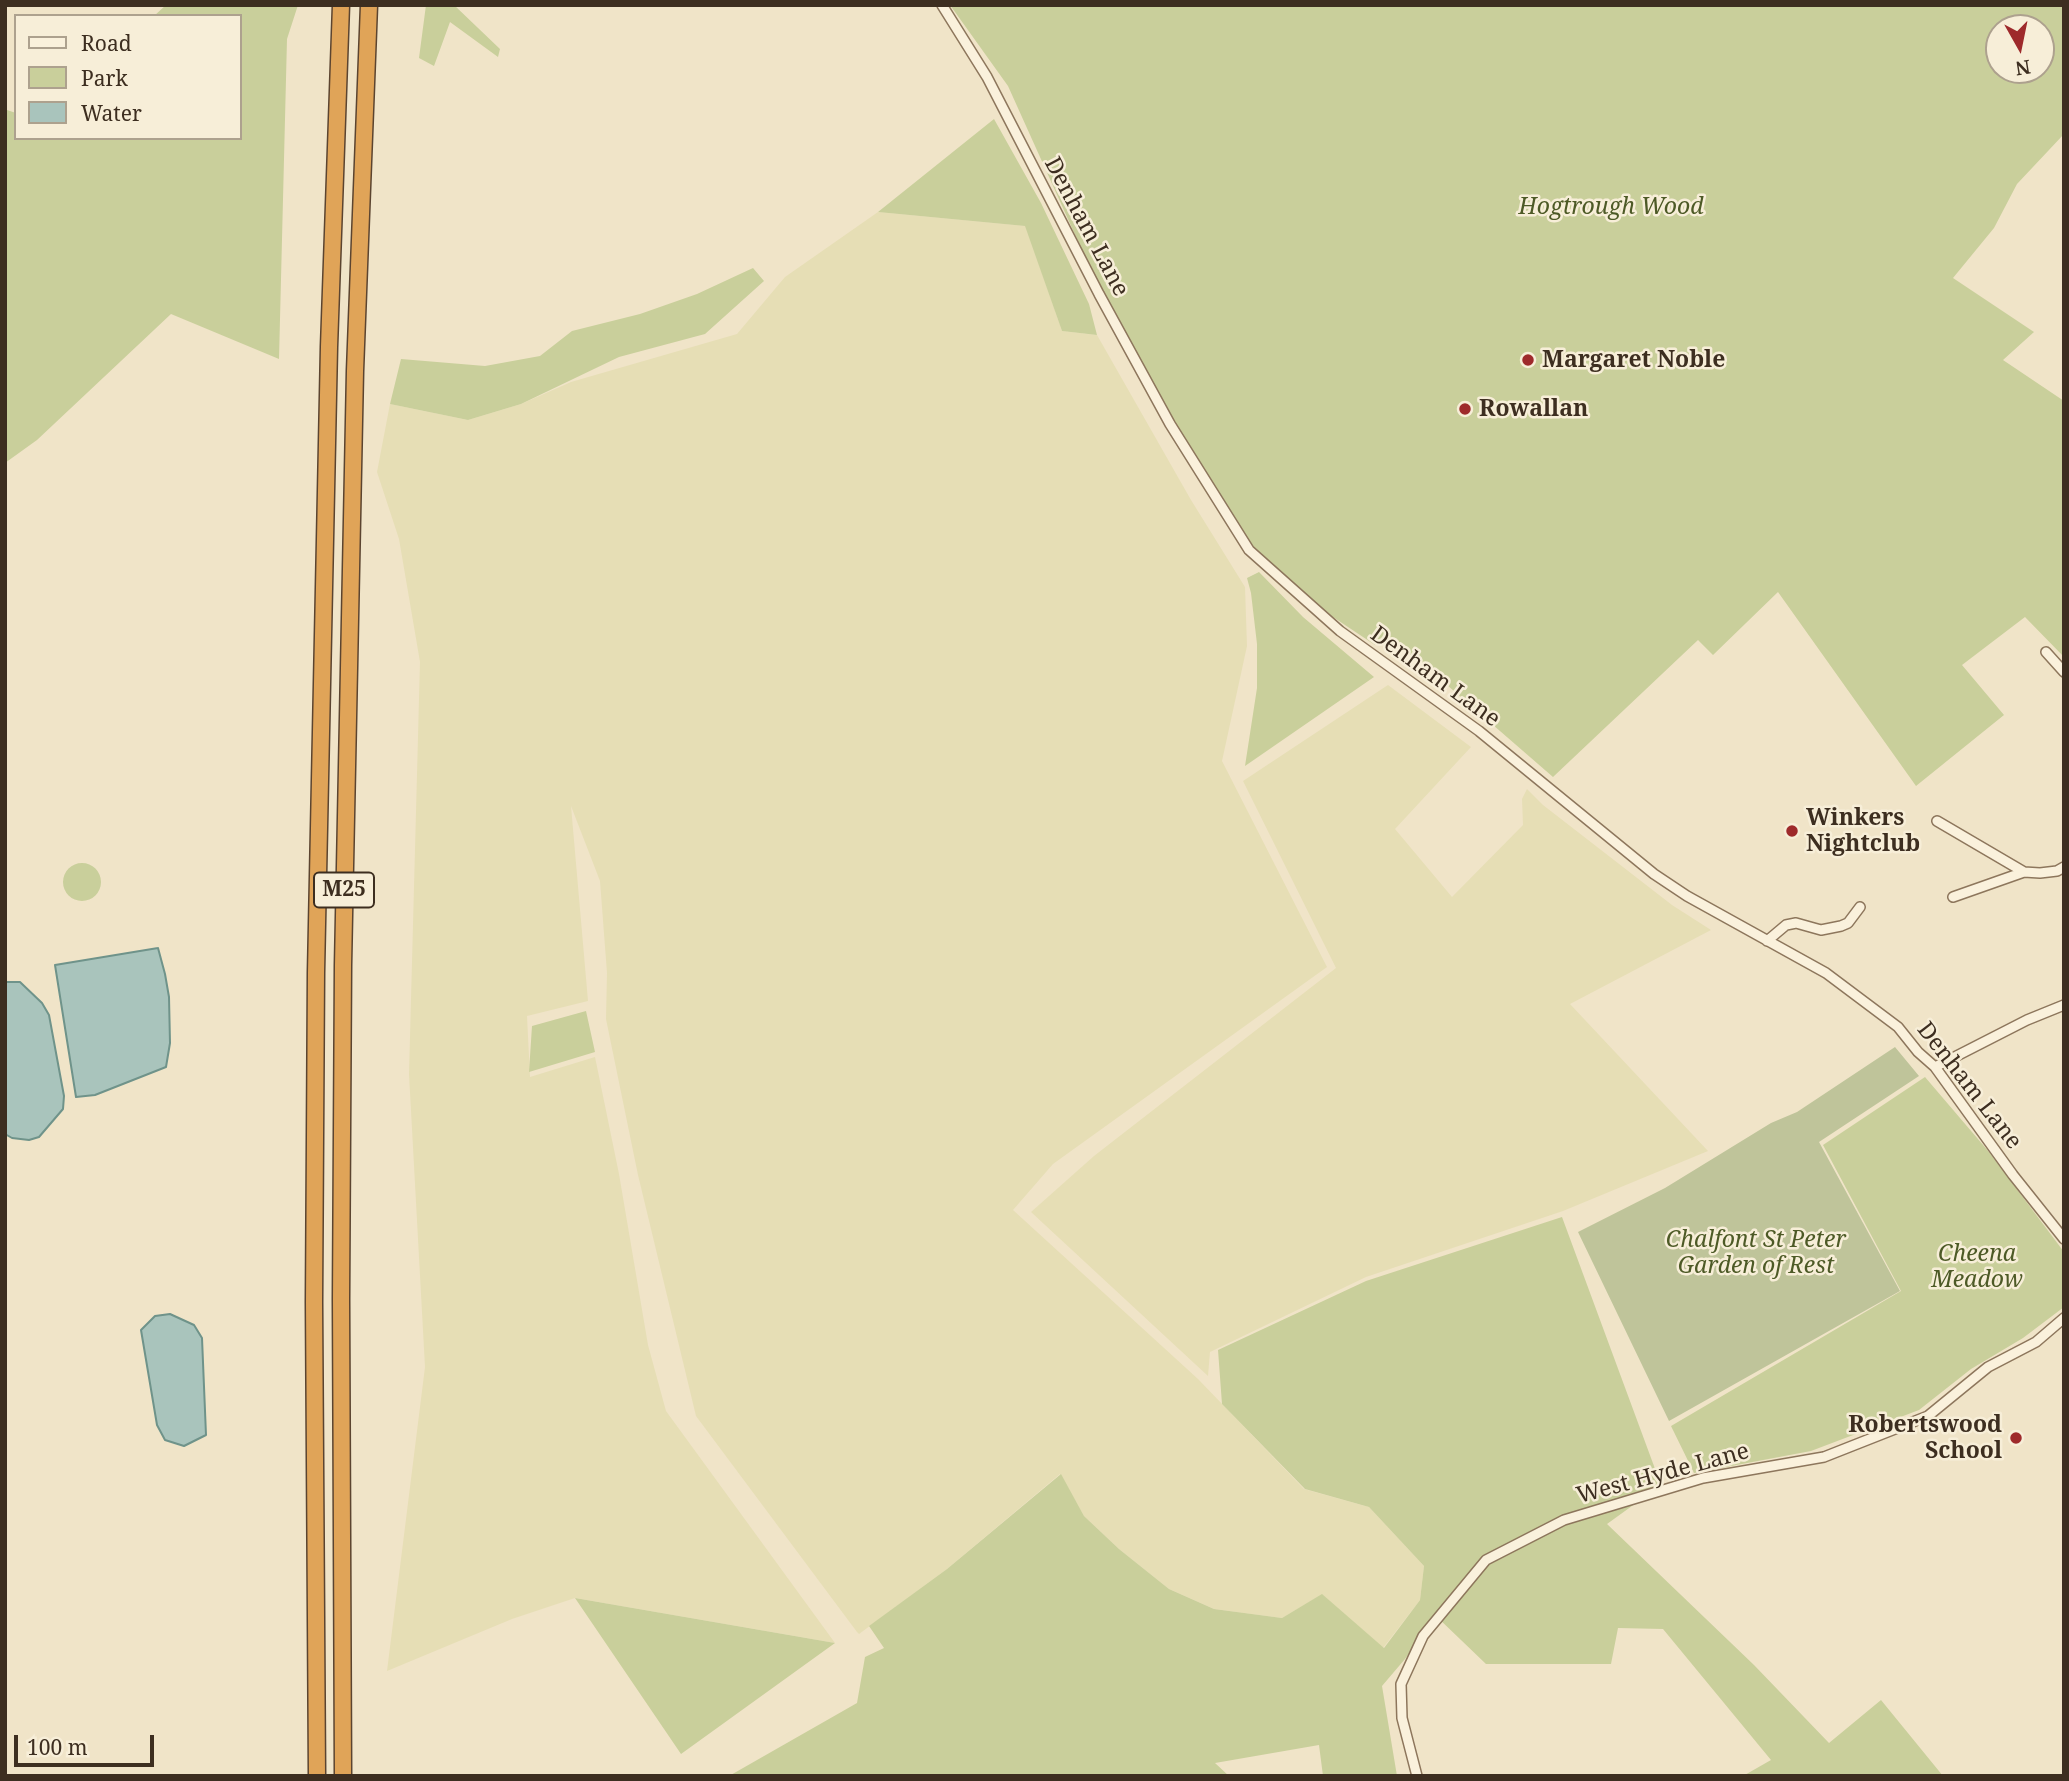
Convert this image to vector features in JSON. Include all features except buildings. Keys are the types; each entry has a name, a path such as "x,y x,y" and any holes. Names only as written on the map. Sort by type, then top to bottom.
{"highway":[{"name":"M25","path":"317,1776 314,1329 316,945 328,347 341,5"},
{"name":"M25","path":"343,1776 343,951 355,344 369,5"}],"street":[{"name":"Denham Lane","path":"942,5 987,77 1099,294 1170,424 1249,550 1340,631 1479,731 1654,874 1687,897 1826,973 1898,1027 1918,1052 1935,1067 2013,1175 2064,1239"},
{"path":"2046,652 2064,672"},
{"path":"1937,821 2024,872"},
{"path":"1953,897 2024,872 2057,871 2064,867"},
{"path":"1768,941 1786,925 1796,923 1821,930 1841,926 1848,923 1860,907"},
{"path":"1935,1067 2064,1004"},
{"name":"West Hyde Lane","path":"1417,1776 1402,1718 1401,1684 1423,1636 1486,1560 1564,1520 1703,1478 1824,1457 1928,1416 1988,1367 2036,1342 2064,1318"}],"shaded area":[{"path":"878,212 1026,226 1062,331 1097,335 1191,500 1245,587 1247,646 1222,761 1327,967 1053,1164 1013,1210 1198,1379 1304,1489 1369,1507 1424,1566 1420,1600 1383,1648 1322,1595 1282,1618 1214,1609 1169,1589 1119,1549 1084,1516 1060,1474 947,1569 859,1634 696,1416 638,1175 606,1019 607,973 600,881 571,806 588,1001 527,1016 530,1077 595,1057 619,1174 648,1345 666,1411 835,1643 575,1598 512,1619 387,1671 425,1367 409,1074 420,662 399,539 377,472 390,404 468,420 521,404 571,382 737,334 785,277"},
{"path":"1388,685 1471,747 1395,829 1452,897 1523,825 1522,799 1527,789 1543,805 1672,905 1711,930 1570,1004 1708,1151 1563,1211 1366,1277 1210,1352 1208,1376 1031,1212 1094,1156 1336,968 1243,781"}],"green space":[{"path":"166,5 298,5 287,39 279,359 171,314 37,440 5,463 5,103 7,110 14,112 14,140 242,140 242,14 156,14"},
{"path":"426,5 454,5 500,49 498,57 450,22 434,66 419,58"},
{"name":"Hogtrough Wood","path":"950,5 2064,5 2064,134 2017,184 1994,228 1953,278 2034,332 2003,360 2064,401 2064,657 2025,617 1962,665 2004,715 1916,786 1778,592 1713,655 1698,640 1553,777 1417,659 1383,638 1375,645 1324,611 1252,545 1191,447 1180,446 1099,288 1008,86"},
{"path":"994,119 1041,203 1089,304 1097,335 1062,331 1025,226 878,212"},
{"path":"753,268 764,281 705,334 619,357 521,404 468,420 390,404 401,359 485,366 540,356 572,331 640,314 697,294"},
{"path":"1259,572 1303,617 1374,677 1245,766 1257,688 1257,644 1247,578"},
{"path":"82,863 95,869 101,882 95,895 82,901 69,895 63,882 69,869"},
{"path":"586,1011 595,1052 529,1072 532,1026"},
{"name":"Chalfont St Peter Garden of Rest","path":"1895,1047 1919,1076 1819,1142 1900,1291 1669,1421 1578,1232 1665,1188 1771,1123 1797,1112"},
{"name":"Cheena Meadow","path":"1925,1077 1989,1152 2064,1252 2064,1307 2023,1338 1971,1369 1919,1410 1811,1451 1694,1473 1671,1426 1901,1291 1823,1145"},
{"path":"1562,1217 1661,1485 1607,1524 1754,1665 1829,1743 1881,1700 1943,1776 1743,1776 1771,1760 1663,1629 1618,1628 1611,1664 1486,1664 1436,1616 1382,1686 1397,1776 1323,1776 1319,1745 1215,1763 1229,1776 729,1776 857,1703 865,1657 884,1648 869,1626 947,1569 1061,1474 1084,1516 1119,1549 1169,1589 1214,1609 1282,1618 1322,1594 1384,1648 1420,1600 1424,1566 1369,1507 1305,1489 1222,1404 1218,1350 1366,1281"},
{"path":"575,1598 835,1643 681,1754"}],"water":[{"path":"158,948 169,997 170,1043 166,1067 95,1095 76,1097 55,965"},
{"path":"5,982 20,982 42,1003 49,1015 64,1096 63,1109 39,1137 29,1140 12,1138 5,1134"},
{"path":"170,1314 194,1325 202,1338 206,1435 184,1446 165,1440 157,1425 141,1330 155,1316"}],"place":[{"name":"Margaret Noble","path":"1528,360"},
{"name":"Rowallan","path":"1465,409"},
{"name":"Winkers Nightclub","path":"1792,831"},
{"name":"Robertswood School","path":"2016,1438"}]}
